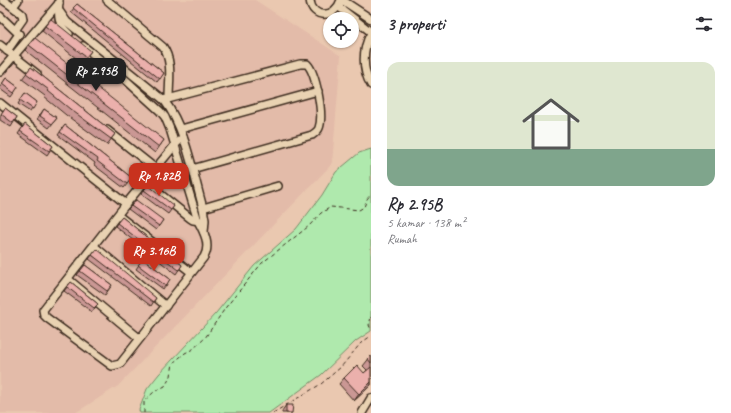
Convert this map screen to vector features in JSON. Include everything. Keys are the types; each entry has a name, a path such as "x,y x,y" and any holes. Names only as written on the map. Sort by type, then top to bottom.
{"street":[{"path":"3,0 22,14 23,19 16,29"},
{"path":"13,7 18,0"},
{"path":"107,0 167,52 169,63 167,99"},
{"path":"310,0 313,9 318,13 324,14 330,14 335,11 341,2"},
{"path":"341,2 371,19"},
{"path":"341,2 371,32 364,51 366,73 371,85"},
{"path":"59,4 67,22 167,99 181,129 203,208 202,220"},
{"path":"59,4 59,18 62,28 127,81 160,111 168,123 175,145 202,220 208,250 120,364 112,366 47,318 44,315 43,310 119,215 126,204 175,145 183,138"},
{"path":"0,72 59,4"},
{"path":"0,16 16,29 19,34 7,51"},
{"path":"0,45 45,80"},
{"path":"167,99 304,63 310,67 318,91 320,110 320,124 316,132 312,135 192,169"},
{"path":"181,129 318,91"},
{"path":"0,103 126,204"},
{"path":"100,125 156,169"},
{"path":"145,182 190,218 202,220"},
{"path":"203,208 278,186"},
{"path":"119,215 191,272"},
{"path":"94,246 166,306"},
{"path":"68,279 139,338"},
{"path":"362,413 371,398"}],"path":[{"path":"144,413 144,401 154,392 165,386 171,376 173,363 205,338 226,307 262,263 309,226 321,213 331,207 359,210 364,207 371,194"},
{"path":"371,316 368,325 371,330"},
{"path":"273,413 321,384 341,368 361,343 371,336"}],"shaded area":[{"path":"0,0 255,0 323,44 323,48 329,48 341,56 332,164 118,386 75,413 0,413"}],"green space":[{"path":"371,149 371,331 356,341 321,375 269,413 140,413 139,410 147,389 159,374 216,313 254,266 296,229 322,195 336,172 359,153"}],"building":[{"path":"77,4 164,73 160,79 73,8"},
{"path":"51,19 91,51 86,57 45,26"},
{"path":"35,38 164,140 159,147 29,45"},
{"path":"31,67 115,134 111,139 70,109 48,91 49,90 26,73"},
{"path":"6,78 18,87 14,93 2,84"},
{"path":"25,93 37,102 33,109 20,100"},
{"path":"5,108 17,117 13,123 1,114"},
{"path":"44,109 57,118 52,124 40,116"},
{"path":"25,124 53,146 49,151 20,131"},
{"path":"65,125 132,178 127,184 97,161 98,159 60,132"},
{"path":"148,185 174,206 171,210 144,190"},
{"path":"136,200 163,220 159,226 131,206"},
{"path":"122,217 182,265 179,270 117,223"},
{"path":"97,249 156,298 153,302 92,255"},
{"path":"143,259 170,279 166,286 138,265"},
{"path":"85,265 112,285 107,291 80,271"},
{"path":"71,282 98,304 94,308 67,287"},
{"path":"371,356 371,363 368,359"},
{"path":"357,365 364,373 371,367 371,382 359,394 344,378"},
{"path":"286,405 293,405 292,413 286,413"}]}
